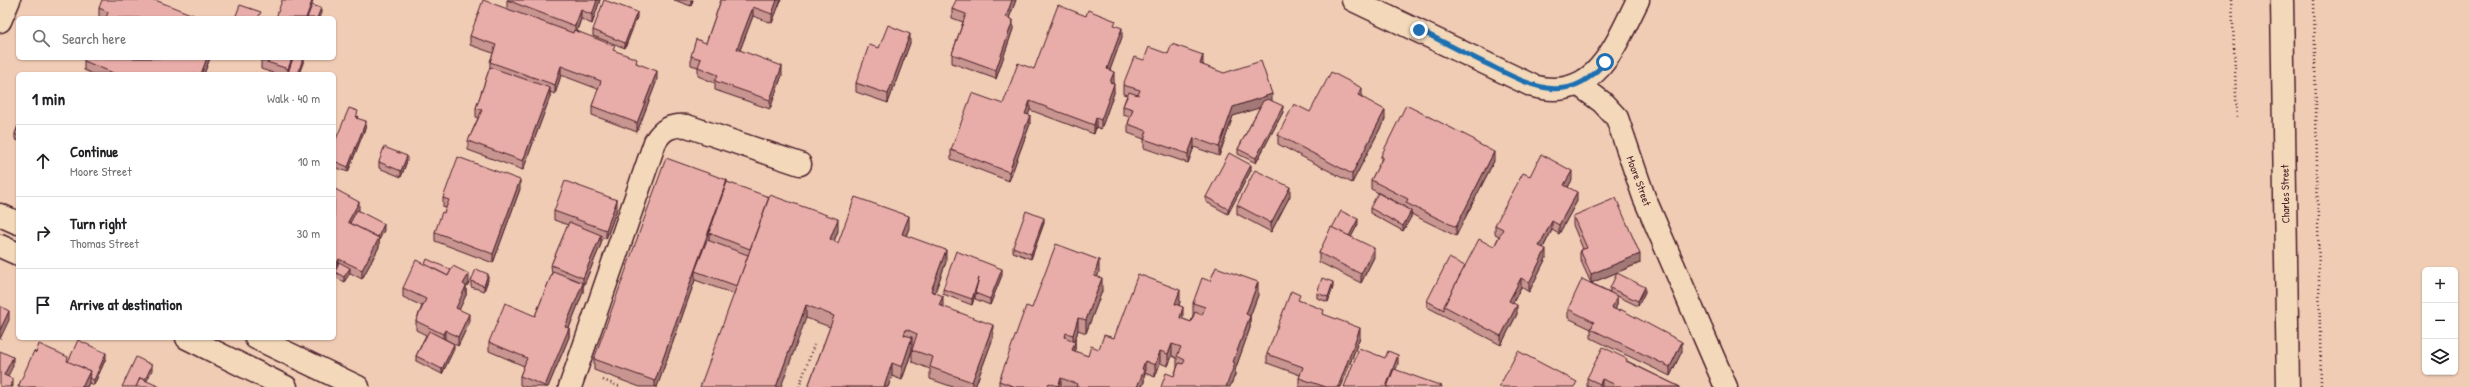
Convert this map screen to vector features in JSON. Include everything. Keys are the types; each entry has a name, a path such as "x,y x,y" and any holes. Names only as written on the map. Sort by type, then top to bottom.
{"street":[{"path":"0,21 9,0"},
{"path":"1353,0 1533,86 1554,90 1578,84 1594,75 1605,62 1638,0"},
{"name":"Charles Street","path":"2282,0 2288,387"},
{"name":"Moore Street","path":"1578,84 1602,102 1617,118 1644,197 1726,387"},
{"path":"570,387 659,134 675,125 687,126 800,164"},
{"path":"0,215 16,223"},
{"path":"0,246 16,253"},
{"path":"191,340 286,387"},
{"path":"260,340 358,387"}],"path":[{"path":"2232,0 2237,120"},
{"path":"2314,0 2321,387"},
{"path":"799,387 814,345"},
{"path":"601,379 620,387"}],"building":[{"path":"102,0 155,0 196,16 107,16 108,12 99,8"},
{"path":"282,0 312,1 307,16 277,16"},
{"path":"483,0 573,33 574,30 615,46 613,50 637,59 636,63 657,71 637,123 592,106 601,81 561,66 555,85 490,62 496,45 470,36"},
{"path":"507,0 597,0 592,15 581,10 575,26"},
{"path":"604,0 637,12 625,43 593,30"},
{"path":"721,0 777,0 772,14 753,7 737,49 782,66 770,100 715,81 718,75 698,67 701,59 691,56 696,39 706,43"},
{"path":"956,0 1012,0 1006,17 1013,20 996,70 952,54 966,14 952,9"},
{"path":"240,5 261,12 259,16 236,16"},
{"path":"312,5 321,8 318,16 308,16"},
{"path":"1058,5 1086,16 1088,10 1116,21 1114,25 1122,28 1107,69 1114,72 1110,82 1114,84 1101,120 1096,118 1094,125 1030,101 1025,114 1030,115 1009,172 951,150 972,93 1003,104 1018,63 1034,69"},
{"path":"888,25 910,34 888,94 856,83 869,45 879,48"},
{"path":"1172,44 1203,55 1200,64 1224,73 1261,61 1272,94 1233,107 1219,147 1194,138 1188,154 1144,139 1147,131 1128,124 1133,109 1123,106 1129,92 1138,95 1140,90 1123,85 1134,57 1144,60 1149,47 1168,54"},
{"path":"206,60 202,72 111,72 84,61"},
{"path":"261,60 291,60 288,69"},
{"path":"292,60 302,60 299,72 288,72"},
{"path":"490,67 550,88 523,161 468,141 482,110 476,108"},
{"path":"1331,72 1362,88 1358,95 1385,110 1352,174 1278,135 1294,104 1310,112"},
{"path":"1268,99 1283,106 1256,158 1238,149 1263,101"},
{"path":"1406,105 1475,140 1475,142 1494,152 1456,227 1406,203 1408,199 1371,180"},
{"path":"349,108 358,111 356,118 366,121 348,167 336,162 336,139"},
{"path":"384,147 407,156 401,171 379,162"},
{"path":"1229,153 1251,165 1228,209 1206,197"},
{"path":"1541,154 1572,171 1564,185 1577,192 1559,225 1552,221 1539,246 1546,249 1529,283 1521,278 1509,301 1517,305 1501,336 1444,306 1479,239 1494,247 1503,229 1495,225 1523,173 1530,176"},
{"path":"458,157 520,180 493,254 435,232 442,212 444,213 449,200 443,198"},
{"path":"666,158 727,180 655,381 594,359"},
{"path":"1255,170 1290,187 1271,223 1237,205"},
{"path":"565,181 617,200 606,230 554,211"},
{"path":"727,182 769,197 750,249 709,233"},
{"path":"336,190 359,202 348,222 379,238 362,270 339,259 336,265"},
{"path":"1378,193 1411,211 1403,226 1370,208"},
{"path":"770,195 838,219 830,239 838,243 855,197 909,216 902,234 946,250 931,291 943,296 939,305 993,325 972,382 930,367 933,357 912,350 917,334 906,329 904,335 912,337 902,367 892,363 884,387 808,387 834,316 806,305 776,387 700,387"},
{"path":"1616,198 1640,254 1591,274 1580,250 1587,248 1573,216"},
{"path":"357,210 384,224 378,237 350,223"},
{"path":"1026,211 1044,218 1031,254 1013,247"},
{"path":"1341,211 1358,219 1349,236 1332,228"},
{"path":"569,222 601,235 583,278 551,265"},
{"path":"1331,227 1374,248 1361,274 1319,253"},
{"path":"707,240 748,255 737,286 695,271"},
{"path":"1056,244 1099,260 1094,276 1102,278 1086,320 1078,318 1073,335 1066,333 1065,337 1075,342 1072,350 1088,356 1091,346 1099,349 1104,335 1114,338 1138,274 1180,290 1175,304 1183,307 1180,318 1191,322 1195,312 1202,315 1205,307 1193,303 1202,278 1210,281 1216,267 1258,282 1246,314 1250,316 1233,362 1235,363 1226,387 1161,387 1166,373 1174,376 1179,363 1183,364 1185,360 1177,356 1181,347 1172,344 1168,354 1160,351 1155,365 1145,361 1142,369 1144,370 1137,387 1076,387 1077,384 1061,378 1058,386 1049,383 1047,387 1016,387 999,381 1026,306 1032,308"},
{"path":"956,251 1002,269 990,299 975,293 979,278 972,299 943,289"},
{"path":"1449,258 1465,266 1444,306 1444,310 1427,301"},
{"path":"427,259 451,270 448,276 425,264"},
{"path":"416,260 448,276 453,266 469,274 463,284 466,286 456,308 469,314 458,337 445,330 443,334 416,321 426,299 403,288"},
{"path":"339,262 350,268 344,277 336,273"},
{"path":"476,269 488,274 484,286 471,281"},
{"path":"553,271 583,283 565,327 569,328 545,386 520,376 527,358 489,342 505,303 535,316"},
{"path":"1617,273 1645,287 1638,301 1610,288"},
{"path":"1322,278 1333,282 1328,297 1317,293"},
{"path":"1582,279 1617,296 1612,308 1619,311 1620,309 1682,342 1670,367 1591,329 1594,322 1568,309"},
{"path":"1291,291 1300,295 1298,300 1324,310 1323,314 1360,328 1338,387 1326,387 1299,378 1303,367 1267,354"},
{"path":"0,306 9,311 0,330"},
{"path":"429,331 454,344 442,369 416,356"},
{"path":"78,340 106,353 94,380 89,378 90,371 68,362"},
{"path":"39,344 68,357 67,361 90,371 82,387 18,387 34,351 36,353"},
{"path":"1603,347 1627,359 1626,361 1680,387 1613,387 1614,384 1602,379 1600,384 1587,378"},
{"path":"1359,348 1385,358 1388,351 1398,355 1386,387 1344,387"},
{"path":"0,351 13,357 4,375 13,379 10,387 0,387"},
{"path":"1518,351 1577,382 1574,387 1499,387"},
{"path":"136,357 152,365 145,380 140,378 136,387 122,387"},
{"path":"1394,369 1442,386 1442,387 1387,387"},
{"path":"140,378 160,387 136,387"}],"route":[{"path":"1419,30 1510,76 1533,86 1542,88 1554,90 1571,87 1594,75 1605,62"}]}
